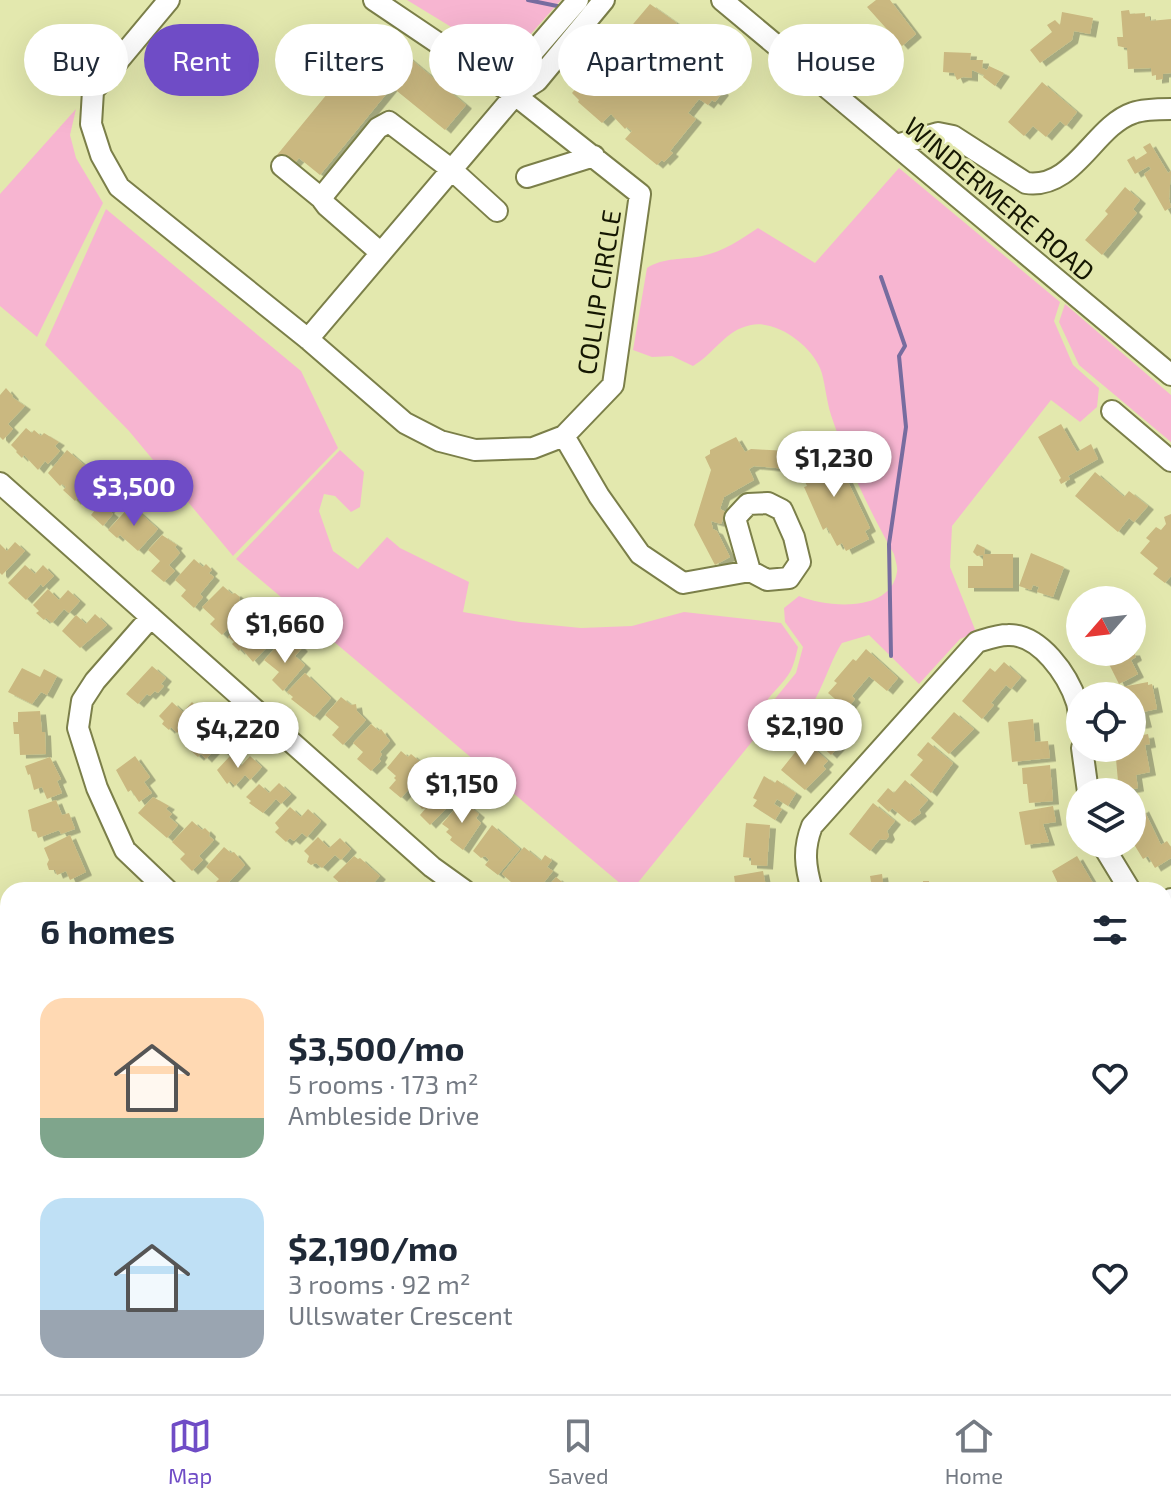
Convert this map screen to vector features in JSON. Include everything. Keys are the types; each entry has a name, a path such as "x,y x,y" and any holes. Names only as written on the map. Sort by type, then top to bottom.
{"street":[{"name":"COLLIP CIRCLE","path":"169,0 93,91 91,124 101,155 119,187 308,339 405,423 440,441 475,450 533,448 564,436 613,385 640,194 516,96"},
{"name":"COLLIP CIRCLE","path":"374,0 429,37"},
{"path":"542,42 578,0"},
{"path":"542,75 604,0"},
{"name":"WINDERMERE ROAD","path":"722,0 1171,375"},
{"path":"308,339 514,96"},
{"path":"896,145 938,133 953,136 1026,183 1038,185 1071,167 1121,120 1134,113 1171,109"},
{"path":"321,198 378,128 389,122 452,170 497,211"},
{"path":"527,177 594,156"},
{"path":"282,166 381,253"},
{"path":"1112,411 1171,461"},
{"path":"564,436 599,496 640,554 683,583 750,571"},
{"path":"1,487 450,882"},
{"path":"151,617 95,681 82,701 78,728 97,788 125,850 159,882"},
{"path":"810,882 805,843 812,826 977,642 1010,635 1024,638 1050,657 1066,682"},
{"path":"1111,858 1125,882"}],"shaded area":[{"path":"407,0 561,0 540,24 446,24"},
{"path":"76,109 70,135 76,158 103,203 37,337 0,306 0,194"},
{"path":"899,168 1060,302 1054,321 1073,365 1099,388 1097,407 1080,422 1051,400 952,526 950,567 976,632 960,639 919,684 869,635 842,643 807,712 785,729 770,730 765,711 796,673 803,647 785,622 784,608 799,596 825,603 870,601 892,586 897,565 851,468 831,415 820,368 809,351 782,330 761,324 734,332 693,366 672,356 652,357 633,350 647,268 667,260 717,251 758,228 815,263"},
{"path":"106,209 301,371 338,448 233,556 129,431 45,345"},
{"path":"1065,304 1171,395 1171,442 1079,365 1059,322"},
{"path":"340,450 364,472 360,507 351,512 335,496 324,494 319,511 333,551 358,569 387,537 400,548 469,582 463,612 581,628 632,626 684,612 781,623 798,647 790,672 766,703 763,728 638,882 619,882 236,559"}],"building":[{"path":"876,0 890,0 916,34 904,44 904,24 882,24 867,7"},
{"path":"650,4 677,23 676,24 633,24"},
{"path":"1129,10 1130,14 1145,13 1145,17 1150,16 1150,21 1171,19 1171,73 1163,74 1163,79 1156,80 1151,68 1128,69 1127,48 1118,46 1117,37 1123,37 1121,11"},
{"path":"1062,12 1093,18 1090,34 1074,31 1072,40 1040,63 1030,50 1052,32 1047,25 1055,20 1060,25"},
{"path":"944,52 971,53 970,60 983,60 982,68 987,70 989,66 1004,73 995,86 984,75 972,70 972,78 957,80 954,73 943,72"},
{"path":"413,61 429,74 429,96 455,96 466,105 445,130 403,96 413,96"},
{"path":"1042,82 1077,112 1066,126 1060,121 1046,137 1033,126 1024,136 1008,122"},
{"path":"325,96 385,96 320,175 299,158 291,167 277,155"},
{"path":"575,96 720,96 708,105 699,99 688,113 696,119 670,151 673,153 657,165 625,139 632,131 627,127 625,129 611,114 602,123"},
{"path":"1150,143 1168,173 1171,171 1171,207 1165,211 1144,174 1151,169 1149,166 1135,174 1127,160 1134,156 1136,160 1147,153 1143,147"},
{"path":"1125,187 1140,200 1133,209 1137,213 1102,255 1085,240 1108,214 1105,211"},
{"path":"6,388 12,397 25,406 8,424 13,429 3,440 0,437 0,395"},
{"path":"1061,424 1077,452 1091,444 1098,459 1068,476 1070,479 1061,484 1061,478 1038,437"},
{"path":"26,428 41,436 44,433 59,442 55,446 60,451 38,470 11,445"},
{"path":"736,437 745,452 751,449 789,451 787,469 754,466 749,469 754,480 724,497 720,509 726,512 721,524 711,521 730,557 715,565 694,525 711,470 705,457 710,450"},
{"path":"831,446 870,528 865,531 869,539 846,551 842,543 837,546 827,527 823,530 797,464"},
{"path":"67,450 97,476 75,501 63,490 66,487 60,486 48,473"},
{"path":"1095,472 1124,497 1129,491 1148,506 1134,522 1129,518 1118,532 1075,496"},
{"path":"100,479 115,489 113,492 119,497 108,510 113,514 103,526 91,515 99,505 87,494"},
{"path":"131,505 158,529 138,551 120,535 117,538 108,530"},
{"path":"1171,514 1171,576 1165,583 1153,574 1158,568 1140,553 1150,541 1146,538 1156,527 1161,530 1166,524 1164,517"},
{"path":"162,535 177,545 175,547 180,553 169,565 175,571 164,582 151,571 160,561 148,550"},
{"path":"15,542 25,551 2,575 0,544 7,551"},
{"path":"977,544 985,548 984,554 1013,554 1013,588 968,588 968,566 983,566 983,555 977,556 973,552"},
{"path":"1031,553 1064,567 1053,597 1037,592 1039,587 1033,585 1031,590 1019,586"},
{"path":"194,559 203,567 206,564 214,577 200,594 203,597 194,608 181,596 186,590 175,580"},
{"path":"25,565 35,574 43,565 54,576 26,600 8,583"},
{"path":"223,586 240,597 239,601 244,605 229,621 232,624 222,635 210,624 215,619 202,607"},
{"path":"48,589 59,600 68,590 80,601 69,613 64,609 52,623 36,613 39,611 33,605"},
{"path":"95,614 107,625 80,648 62,631 76,615 86,624"},
{"path":"245,619 271,643 253,662 228,637"},
{"path":"280,643 289,652 297,643 302,648 295,656 305,665 283,691 272,680 279,672 264,660"},
{"path":"866,649 898,678 887,691 869,676 852,696 855,699 847,709 828,693 853,659 856,661"},
{"path":"1004,662 1021,677 1011,689 1006,685 982,719 962,701 990,668 995,672"},
{"path":"152,666 166,678 161,684 164,686 158,693 147,694 138,704 126,694"},
{"path":"1110,666 1134,666 1138,674 1118,682"},
{"path":"22,668 40,677 44,669 57,676 47,695 41,692 32,704 8,692"},
{"path":"305,673 331,698 314,717 291,699 293,697 287,692"},
{"path":"1146,682 1152,684 1157,709 1146,711"},
{"path":"341,697 351,705 356,704 357,711 366,720 343,745 332,735 339,727 325,715"},
{"path":"172,702 183,712 192,702 204,714 194,725 188,720 177,733 171,727 169,730 159,716"},
{"path":"40,711 46,754 20,755 19,734 14,734 13,722 18,722 18,712"},
{"path":"954,712 974,729 949,754 931,738"},
{"path":"829,713 846,728 836,739 841,744 831,755 810,735"},
{"path":"1033,719 1035,742 1048,741 1050,758 1012,762 1008,722"},
{"path":"371,724 379,731 381,729 390,741 380,752 381,761 371,771 357,759 363,752 353,743"},
{"path":"201,728 212,739 221,729 234,740 223,752 217,747 206,759 201,754 198,757 187,743"},
{"path":"928,742 953,763 931,793 910,775 923,760 917,755"},
{"path":"811,746 828,761 823,766 826,769 805,790 781,770 797,750 804,755"},
{"path":"1146,750 1150,772 1136,775 1136,778 1118,778 1116,762 1146,762"},
{"path":"401,751 408,757 411,754 428,768 401,798 389,788 396,776 387,768"},
{"path":"135,756 150,777 144,782 152,793 139,802 131,790 128,792 116,770"},
{"path":"230,756 241,766 250,756 262,767 250,780 245,775 235,786 230,781 227,784 217,770"},
{"path":"50,757 61,779 57,781 62,793 47,799 42,787 34,790 25,766"},
{"path":"1050,765 1053,801 1029,803 1022,768"},
{"path":"764,776 775,783 777,780 796,793 788,806 777,799 774,804 782,809 775,820 753,806 757,800 753,798"},
{"path":"905,780 928,800 919,810 921,813 909,822 892,808 889,812 877,801 888,788 894,793"},
{"path":"279,783 291,794 281,804 276,799 263,813 249,803 251,801 246,797 259,784 269,793"},
{"path":"429,784 434,789 437,786 451,804 430,825 420,815 426,808 422,809 414,800"},
{"path":"153,797 169,806 166,809 172,814 169,817 178,825 167,838 138,813"},
{"path":"56,800 62,815 69,813 75,829 61,834 59,830 38,838 32,831 28,810"},
{"path":"873,803 895,821 887,831 889,836 886,840 880,839 870,851 849,834"},
{"path":"459,804 465,809 468,805 479,814 476,818 481,823 463,850 450,840 452,837 446,832 449,829 442,824"},
{"path":"1053,806 1056,822 1043,824 1049,842 1025,845 1019,812"},
{"path":"290,807 301,817 308,809 321,821 307,837 302,833 294,841 290,838 286,842 275,832 279,828 275,823"},
{"path":"1146,814 1161,845 1167,841 1171,847 1171,858 1155,868 1148,856"},
{"path":"192,821 202,830 205,828 214,840 199,856 203,860 192,871 180,859 185,854 172,842"},
{"path":"746,823 770,825 767,866 751,865 751,858 743,857"},
{"path":"492,825 520,849 498,875 485,865 489,860 485,856 481,858 473,851"},
{"path":"70,835 86,872 70,880 66,871 57,875 55,870 49,870 44,848"},
{"path":"318,837 329,848 340,838 351,849 341,860 335,855 322,868 316,863 311,865 304,851"},
{"path":"224,847 234,852 245,865 229,882 216,882 219,879 206,867"},
{"path":"524,847 541,861 545,855 552,860 547,867 553,871 544,882 511,882 502,874"},
{"path":"354,856 380,876 374,882 339,882 333,877"},
{"path":"1078,858 1092,882 1057,882 1052,871"},
{"path":"763,871 765,882 735,882 734,876"},
{"path":"882,874 883,882 871,882 870,876"}],"waterway":[{"path":"528,0 562,7"},
{"path":"881,277 905,346 899,356 906,427 889,544 891,656"}]}
